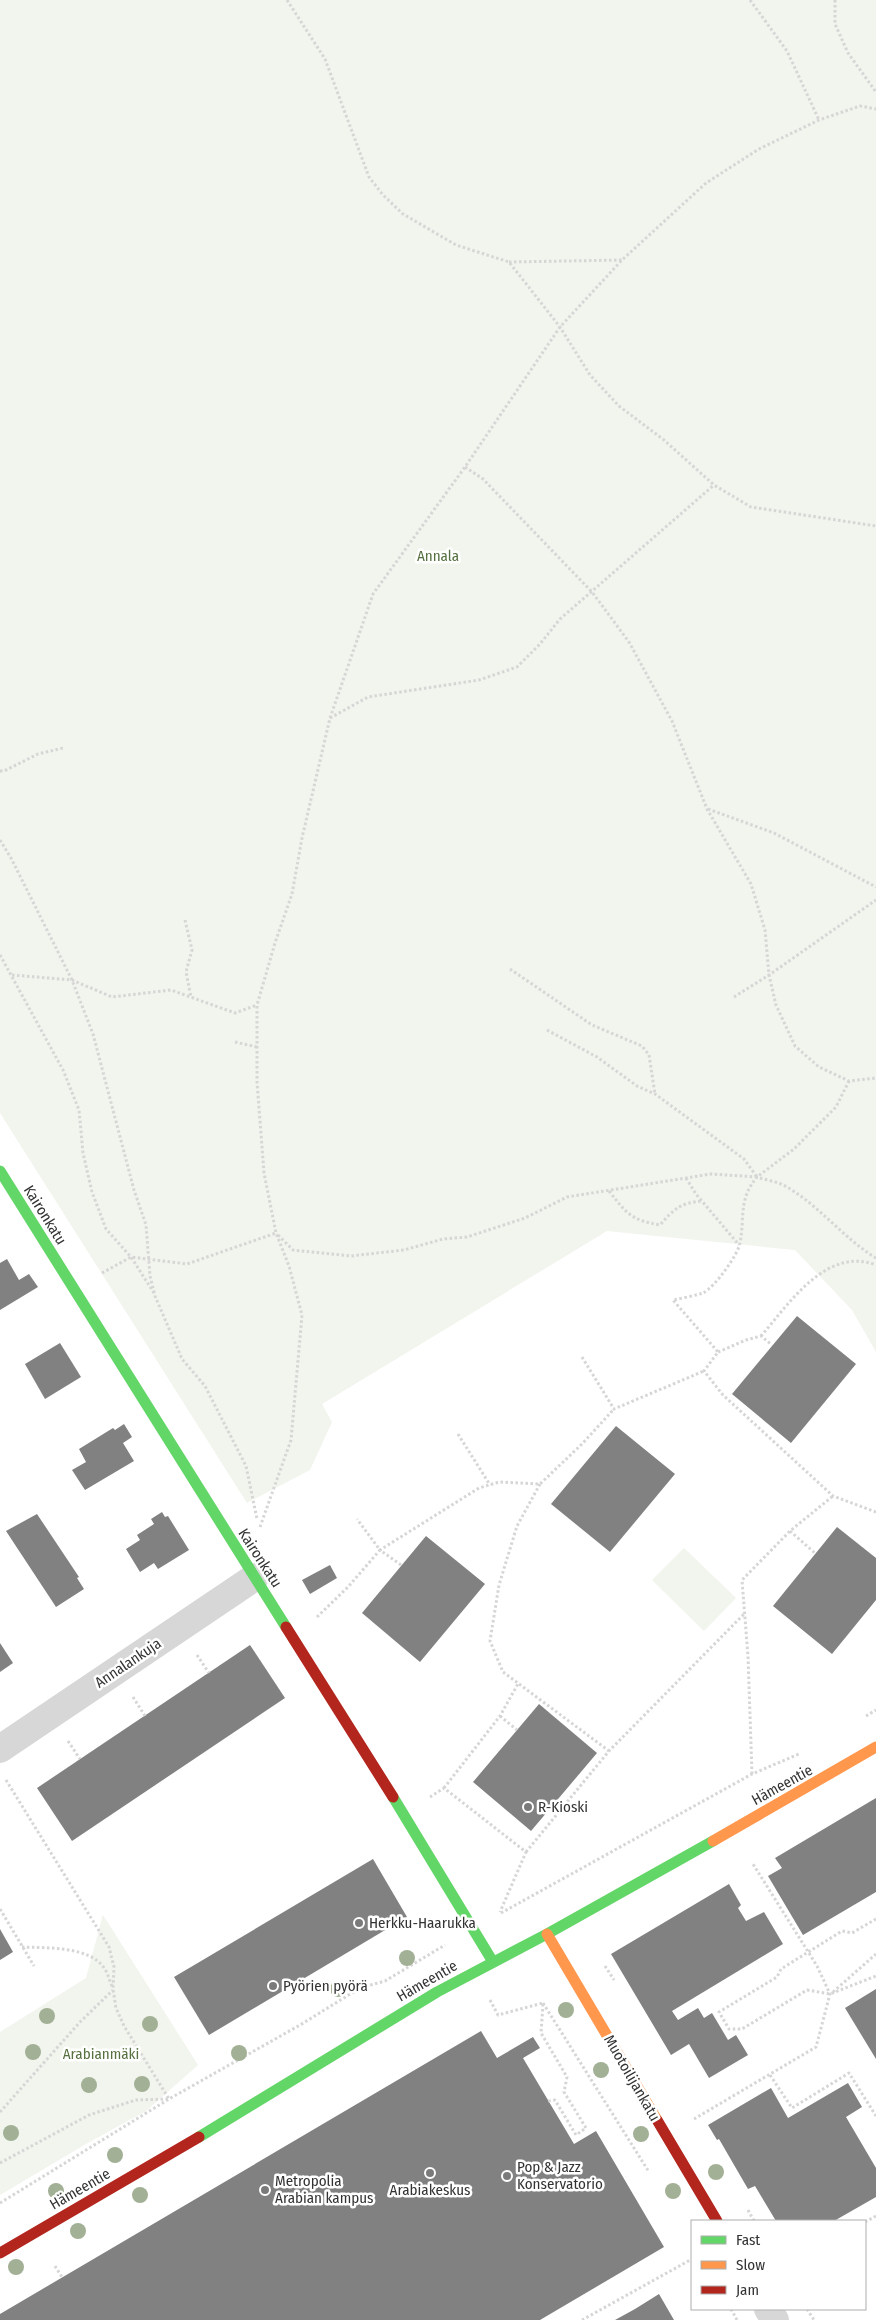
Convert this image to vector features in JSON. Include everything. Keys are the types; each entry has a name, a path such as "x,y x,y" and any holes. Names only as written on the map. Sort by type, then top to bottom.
{"street":[{"name":"Kaironkatu","path":"0,1171 404,1815 493,1962"},
{"name":"Annalankuja","path":"0,1749 256,1578"},
{"name":"Hämeentie","path":"0,2253 192,2141 437,1992 546,1934 808,1788 876,1747"},
{"name":"Muotoilijankatu","path":"546,1934 716,2220"}],"path":[{"path":"287,0 325,59 369,177 383,195 403,214 456,245 509,262 622,260"},
{"path":"750,0 787,50 819,120"},
{"path":"835,0 835,24 848,53 876,92"},
{"path":"0,955 70,1086 78,1110 83,1153 92,1192 106,1229 131,1257 155,1296 182,1359 205,1386 246,1466 259,1529 291,1440 302,1315 289,1266 276,1233 264,1173 257,1082 257,1005 275,942 292,894 302,838 330,718 373,594 465,467 560,327 622,260 706,183 759,148 819,120 860,106 876,109"},
{"path":"509,262 560,327 590,375 619,406 664,440 714,485 750,507 876,526"},
{"path":"465,467 483,480 592,592 628,642 672,721 707,809 751,884 765,930 769,975 776,1005 795,1046 819,1068 849,1081 876,1078"},
{"path":"330,718 368,697 480,680 517,667 540,644 560,619 714,485"},
{"path":"0,772 38,754 63,748"},
{"path":"707,809 774,833 876,887"},
{"path":"0,840 11,858 72,980 93,1034 116,1115 134,1190 146,1225 148,1258 155,1296"},
{"path":"734,997 769,975 876,900"},
{"path":"185,920 192,950 186,972 192,997"},
{"path":"510,969 592,1025 642,1046 649,1055 656,1094"},
{"path":"11,975 72,980 112,997 171,990 235,1013 257,1005"},
{"path":"547,1030 597,1057 637,1086 656,1094 744,1159 757,1177"},
{"path":"235,1042 257,1047"},
{"path":"718,1352 672,1300 705,1292 724,1272 740,1245 742,1212 748,1188 757,1177 794,1149 836,1107 849,1081"},
{"path":"276,1233 293,1250 351,1256 404,1250 443,1239 467,1237 517,1221 567,1197 711,1174 757,1177 784,1185 811,1205 862,1250 876,1258"},
{"path":"686,1178 702,1201 740,1245"},
{"path":"609,1191 624,1210 639,1221 660,1225 675,1208 690,1202 702,1201"},
{"path":"131,1257 187,1264 276,1233"},
{"path":"609,1750 504,1672 490,1642 499,1585 516,1526 540,1484 582,1444 614,1409 704,1371 718,1352 761,1336 814,1278 838,1263 867,1261 876,1265"},
{"path":"761,1336 772,1345"},
{"path":"582,1357 614,1409"},
{"path":"704,1371 723,1395 833,1496 876,1512"},
{"path":"458,1434 490,1485"},
{"path":"313,1621 348,1587 380,1550 479,1488 499,1482 540,1484"},
{"path":"752,1774 742,1580 790,1531 833,1496"},
{"path":"357,1519 380,1550 402,1565"},
{"path":"790,1531 816,1554"},
{"path":"745,1613 609,1750 526,1852 499,1914 752,1774 808,1749"},
{"path":"195,1652 209,1673"},
{"path":"404,1815 444,1788 500,1716 519,1682"},
{"path":"131,1694 145,1716"},
{"path":"859,1720 876,1710"},
{"path":"500,1716 517,1730"},
{"path":"65,1737 80,1759"},
{"path":"5,1780 109,1947 114,1966 113,1989 116,2008 124,2026 169,2099"},
{"path":"444,1788 526,1852"},
{"path":"753,1864 808,1952 830,1994"},
{"path":"0,1909 34,1966"},
{"path":"876,1919 852,1932 842,1931 780,1970 777,1977 719,2012 729,2029 742,2029 807,1990 830,1994 876,1976"},
{"path":"0,2203 169,2099 300,2025 360,1988 385,1981 473,1928"},
{"path":"22,1947 69,1949 92,1957 104,1967 113,1989"},
{"path":"694,2119 816,2047 830,1994 876,1954"},
{"path":"0,2112 80,2022 113,1989"},
{"path":"498,2015 543,2003"},
{"path":"543,2003 540,2033 567,2077 564,2092 586,2128 576,2135 555,2100 548,2101"},
{"path":"543,2003 653,2180"},
{"path":"770,2075 792,2108 849,2073 876,2116"},
{"path":"0,2163 89,2115 136,2100 169,2099"},
{"path":"582,2320 691,2260"},
{"path":"55,2266 62,2277"}],"green space":[{"name":"Annala","path":"0,0 876,0 876,1352 852,1310 795,1250 607,1231 322,1404 332,1422 310,1470 247,1503 0,1113"},
{"path":"684,1548 736,1598 704,1631 652,1580"},
{"name":"Arabianmäki","path":"103,1915 198,2065 146,2111 0,2195 0,2032 86,1978"}],"building":[{"path":"7,1259 19,1280 29,1274 38,1287 0,1310 0,1263"},
{"path":"797,1316 856,1364 791,1443 732,1394"},
{"path":"60,1343 81,1377 45,1399 25,1364"},
{"path":"124,1424 132,1437 123,1443 134,1461 85,1490 72,1470 86,1462 79,1449 113,1428 115,1430"},
{"path":"616,1426 675,1474 610,1552 551,1504"},
{"path":"162,1512 165,1517 168,1516 189,1550 158,1569 154,1563 140,1572 126,1549 140,1540 137,1535 154,1524 151,1519"},
{"path":"37,1514 79,1577 77,1578 84,1589 56,1607 6,1531"},
{"path":"837,1527 876,1558 876,1600 832,1654 773,1606"},
{"path":"426,1536 485,1584 420,1662 362,1613"},
{"path":"330,1565 337,1578 310,1594 302,1580"},
{"path":"0,1643 13,1663 0,1672"},
{"path":"250,1645 285,1698 72,1841 37,1788"},
{"path":"539,1704 597,1753 531,1831 473,1782"},
{"path":"876,1798 876,1892 803,1935 768,1876 782,1868 775,1858"},
{"path":"373,1859 407,1917 209,2035 174,1977"},
{"path":"729,1884 741,1905 738,1908 746,1921 764,1912 783,1944 672,2011 678,2020 698,2008 704,2018 712,2013 728,2040 736,2035 748,2055 709,2078 689,2044 671,2055 611,1954"},
{"path":"0,1929 13,1952 0,1960"},
{"path":"876,1989 876,2059 845,2008"},
{"name":"Arabiakeskus","path":"481,2031 497,2058 533,2037 540,2048 523,2058 574,2144 596,2131 664,2247 540,2320 0,2320 0,2314"},
{"path":"848,2083 862,2107 846,2117 876,2168 876,2197 836,2220 775,2220 755,2186 748,2189 719,2139 717,2140 708,2125 771,2088 788,2118"},
{"path":"659,2294 674,2320 615,2320 635,2309"}],"traffic: fast":[{"path":"0,1171 286,1627"},
{"path":"393,1797 493,1962"},
{"path":"199,2137 437,1992 547,1934 713,1841"}],"traffic: slow":[{"path":"713,1841 876,1747"},
{"path":"547,1934 657,2120"}],"traffic: jam":[{"path":"286,1627 393,1797"},
{"path":"657,2120 716,2220"},
{"path":"0,2253 199,2137"}],"place":[{"name":"R-Kioski","path":"528,1807"},
{"name":"Herkku-Haarukka","path":"359,1923"},
{"name":"Pyörien pyörä","path":"273,1986"},
{"name":"Arabiakeskus","path":"430,2173"},
{"name":"Pop & Jazz Konservatorio","path":"507,2176"},
{"name":"Metropolia Arabian kampus","path":"265,2190"}]}
